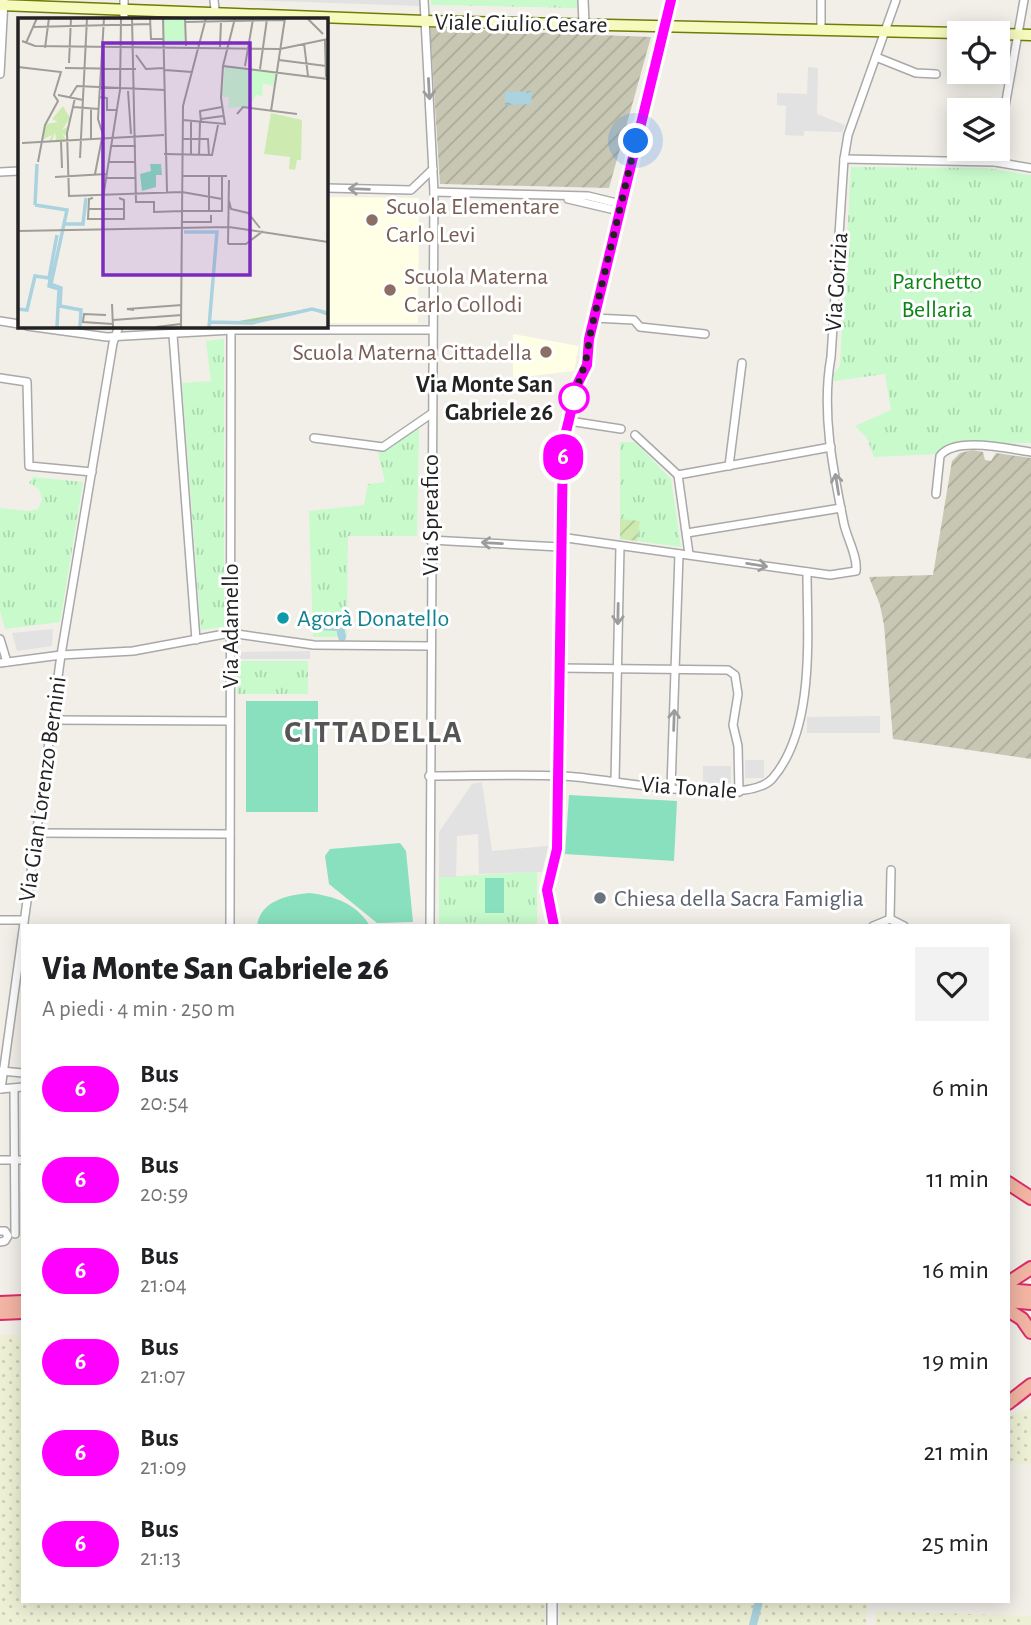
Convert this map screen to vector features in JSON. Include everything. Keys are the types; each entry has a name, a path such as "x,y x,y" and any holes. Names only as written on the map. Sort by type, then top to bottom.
{"highway":[{"path":"1010,1184 1031,1198"},
{"path":"1010,1282 1031,1268"},
{"path":"1010,1290 1031,1292"},
{"path":"1010,1301 1031,1303"},
{"path":"0,1303 21,1303"},
{"path":"1010,1311 1022,1319 1031,1332"},
{"path":"0,1313 21,1312"},
{"path":"1012,1401 1031,1378"},
{"path":"1012,1401 1031,1385"}],"main road":[{"name":"Viale Giulio Cesare","path":"2,3 216,16 300,18"},
{"name":"Viale Giulio Cesare","path":"327,19 947,33"},
{"path":"1010,35 1031,35"}],"street":[{"path":"214,0 216,16"},
{"name":"Via Spreafico","path":"424,0 434,192 430,924"},
{"path":"583,0 584,23"},
{"path":"554,924 547,890 557,849 563,444 578,383 587,365 594,318 671,0"},
{"path":"821,0 821,30"},
{"name":"Via Gorizia","path":"807,572 840,576 858,568 841,508 831,447 826,383 831,357 844,159 848,135 896,0"},
{"path":"995,162 1024,0"},
{"path":"0,74 2,3"},
{"path":"876,57 916,73 936,74"},
{"path":"844,159 995,162 1031,168"},
{"path":"327,188 411,190 433,169"},
{"path":"0,172 18,171"},
{"path":"434,192 558,197 620,208"},
{"path":"594,318 635,320 640,327 705,334"},
{"path":"0,321 18,324"},
{"path":"35,327 116,337 173,335 232,328 432,330"},
{"name":"Via Gian Lorenzo Bernini","path":"23,924 61,655 119,327"},
{"name":"Via Adamello","path":"230,924 232,328"},
{"path":"173,335 196,640"},
{"path":"729,466 742,363"},
{"path":"0,377 27,382 29,466 92,472"},
{"path":"314,438 383,447 431,414"},
{"path":"569,421 621,429"},
{"path":"635,435 678,475 689,554"},
{"path":"936,494 940,456 952,447 982,445 1031,452"},
{"path":"678,475 827,450 831,447"},
{"path":"687,533 841,508"},
{"path":"430,540 560,542 620,546 807,572"},
{"path":"615,781 620,546"},
{"path":"671,788 679,554"},
{"name":"Via Tonale","path":"429,776 557,776 740,792 763,786 772,779 797,728 807,676 807,572"},
{"path":"0,639 3,662 133,651 230,633 314,645 430,646"},
{"path":"558,668 728,670 737,679 733,725 738,746 740,792"},
{"path":"52,720 230,721"},
{"path":"36,833 230,834"},
{"path":"890,919 891,870"},
{"path":"878,924 890,919 900,924"},
{"path":"0,920 23,920"},
{"name":"Via Gian Lorenzo Bernini","path":"1,1089 21,946"},
{"path":"2,1071 21,1073"},
{"path":"1,1089 21,1087"},
{"path":"0,1241 6,1240 11,1233 19,1197 18,1124 14,1089"},
{"path":"0,1160 19,1160"},
{"path":"552,1603 552,1625"}],"shaded area":[{"path":"244,0 420,0 420,6"},
{"path":"430,28 651,37 609,188 440,184"},
{"path":"808,67 818,68 817,114 845,125 842,132 804,131 804,136 785,135 786,106 777,105 777,93 807,94"},
{"path":"327,197 419,198 418,323 327,323"},
{"name":"Scuola Materna Cittadella","path":"513,334 579,346 574,371 513,378"},
{"path":"973,450 983,452 985,460 991,461 996,453 1031,458 1031,759 893,739 884,625 880,605 869,577 933,575 952,461 960,453"},
{"path":"53,629 52,646 17,651 12,633"},
{"path":"310,651 310,659 238,659 238,652"},
{"path":"880,716 880,733 807,733 807,717"},
{"path":"745,760 764,760 764,778 745,778"},
{"path":"703,766 731,766 731,783 703,783"},
{"path":"482,782 492,851 548,846 542,872 479,874 478,834 457,836 456,877 439,877 439,832 472,784"},
{"path":"0,1335 21,1335 21,1603 545,1603 545,1625 0,1625"},
{"path":"1031,1408 1031,1465 1010,1462 1010,1415"},
{"path":"560,1603 867,1603 866,1625 560,1625"},
{"path":"876,1611 1031,1616 1031,1625 875,1625"}],"green space":[{"path":"431,0 577,0 577,8 431,5"},
{"name":"Parchetto Bellaria","path":"851,167 986,168 1031,175 1031,443 952,443 937,454 874,457 867,438 855,426 891,410 885,374 834,381 833,374 840,366"},
{"path":"224,339 224,627 201,630 182,383 211,381 206,341"},
{"path":"419,425 417,536 348,536 347,637 344,637 342,624 323,623 323,629 338,628 339,637 313,637 309,511 364,505 368,484 385,482 378,452 392,447"},
{"path":"620,442 635,442 671,479 681,547 637,541 640,522 620,519"},
{"path":"33,477 83,482 60,622 5,629 0,611 0,508 29,511 38,509 42,499 39,489 29,483"},
{"path":"620,519 640,521 637,541 620,539"},
{"path":"237,661 308,661 308,694 237,694"},
{"path":"246,701 318,701 318,812 246,812"},
{"path":"569,795 677,801 674,861 565,854"},
{"path":"400,843 406,851 413,922 377,923 329,884 325,856 330,849"},
{"path":"537,872 537,923 439,924 439,877"},
{"path":"485,878 504,878 504,913 485,913"},
{"path":"309,893 344,902 368,924 257,924 259,917 269,905 292,895"}],"water":[{"path":"531,91 532,104 505,105 505,92"}],"waterway":[{"path":"315,626 340,627 342,637"},
{"path":"753,1625 758,1603"}],"bus line":[{"name":"6","path":"553,924 547,890 557,849 563,444 578,383 587,365 589,339 671,0"}],"place":[{"name":"Scuola Elementare Carlo Levi","path":"372,220"},
{"name":"Scuola Materna Carlo Collodi","path":"390,290"},
{"name":"Scuola Materna Cittadella","path":"546,352"},
{"name":"Via Monte San Gabriele 26","path":"574,398"},
{"name":"Agorà Donatello","path":"283,618"},
{"name":"Chiesa della Sacra Famiglia","path":"600,898"}],"district":[{"name":"CITTADELLA","path":"374,731"}],"route":[{"path":"574,398 573,402 587,365 589,339 636,141"}]}
